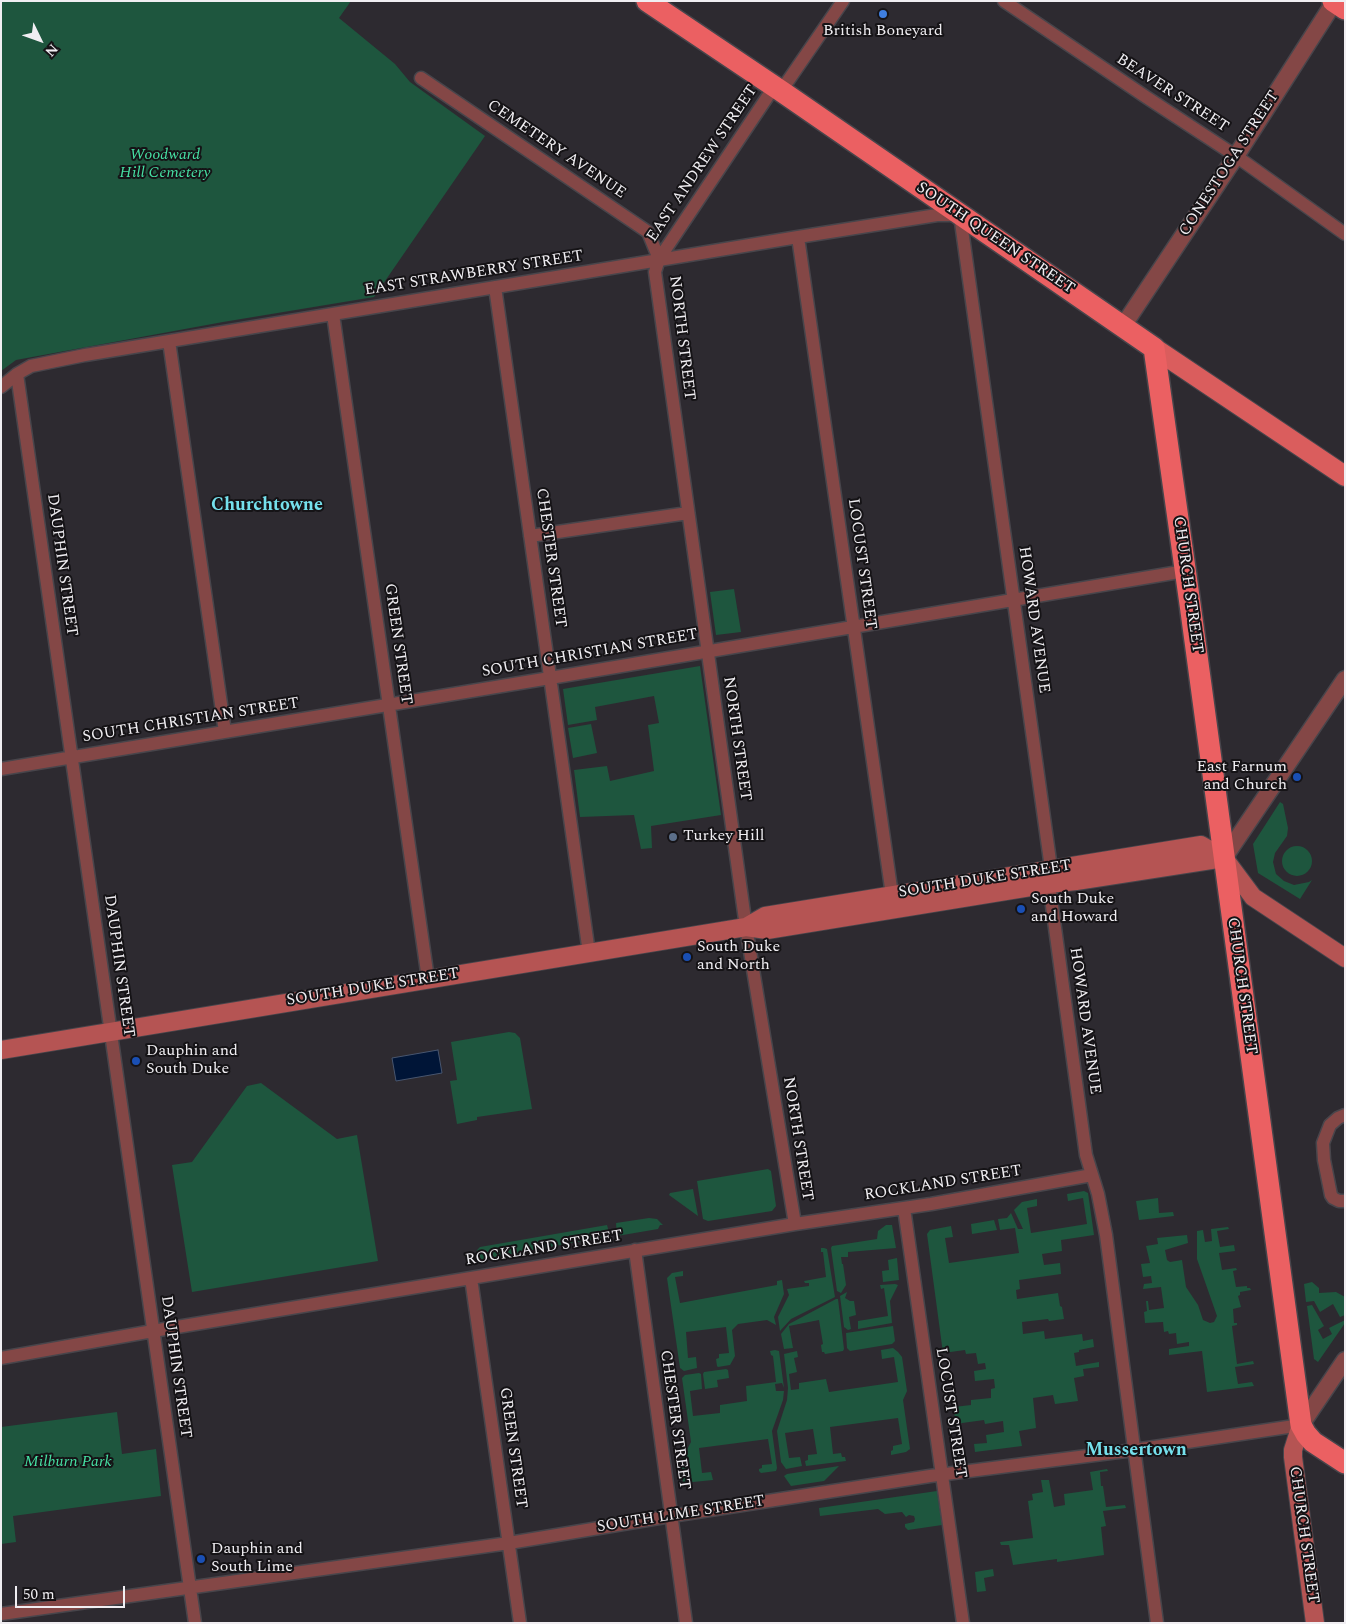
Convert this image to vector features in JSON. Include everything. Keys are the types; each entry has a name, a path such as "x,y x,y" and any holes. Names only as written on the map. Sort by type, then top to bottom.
{"highway":[{"name":"SOUTH QUEEN STREET","path":"646,1 1154,348"},
{"name":"CHURCH STREET","path":"1154,348 1301,1425"},
{"path":"1301,1425 1313,1442 1345,1463"}],"main road":[{"name":"SOUTH QUEEN STREET","path":"1154,348 1345,476"},
{"name":"SOUTH DUKE STREET","path":"746,927 765,916 892,895 1050,876 1076,881 1224,858"},
{"path":"1224,858 1253,896 1345,958"},
{"name":"SOUTH DUKE STREET","path":"1,1050 746,927 767,930 1050,876"},
{"name":"CHURCH STREET","path":"1301,1425 1293,1450 1293,1457 1315,1623"}],"street":[{"name":"EAST ANDREW STREET","path":"659,259 777,89 843,1"},
{"name":"BEAVER STREET","path":"1004,1 1236,156 1345,234"},
{"name":"CONESTOGA STREET","path":"1122,326 1337,3"},
{"name":"CEMETERY AVENUE","path":"421,78 648,232 659,259"},
{"name":"EAST STRAWBERRY STREET","path":"1,387 17,374 32,366 85,355 659,259 937,215 960,215"},
{"name":"HOWARD AVENUE","path":"960,215 1014,600 1086,1155 1098,1194 1106,1235 1156,1623"},
{"name":"LOCUST STREET","path":"798,237 892,895"},
{"name":"NORTH STREET","path":"659,259 655,272 707,651 746,927 795,1224"},
{"name":"CHESTER STREET","path":"495,287 589,953"},
{"name":"GREEN STREET","path":"333,314 428,979"},
{"path":"168,341 225,732"},
{"name":"DAUPHIN STREET","path":"17,374 195,1623"},
{"path":"530,536 688,513"},
{"name":"SOUTH CHRISTIAN STREET","path":"1,769 1185,570"},
{"path":"1224,858 1345,679"},
{"path":"1345,1115 1330,1125 1323,1144 1324,1160 1331,1194 1333,1198 1345,1201"},
{"name":"ROCKLAND STREET","path":"1,1358 634,1250 904,1208 1092,1175"},
{"name":"LOCUST STREET","path":"904,1208 963,1623"},
{"name":"CHESTER STREET","path":"634,1250 686,1623"},
{"name":"GREEN STREET","path":"471,1278 520,1623"},
{"path":"1301,1425 1345,1360"},
{"name":"SOUTH LIME STREET","path":"1,1614 509,1543 943,1474 1134,1450 1301,1425"}],"green space":[{"name":"Woodward Hill Cemetery","path":"1,1 351,1 339,18 395,64 410,82 485,136 374,297 223,322 16,360 1,371"},
{"path":"734,589 741,632 716,635 710,592"},
{"path":"700,666 721,815 651,826 652,848 641,849 634,815 580,817 574,770 607,766 610,781 654,771 648,725 659,723 654,696 595,707 597,720 568,725 563,689"},
{"path":"591,724 597,753 573,758 568,728"},
{"path":"1280,802 1283,804 1288,828 1287,836 1275,853 1273,862 1276,874 1284,881 1294,885 1312,880 1300,899 1258,873 1253,844"},
{"path":"1297,846 1308,850 1312,861 1308,872 1297,876 1286,872 1282,861 1286,850"},
{"path":"509,1032 515,1033 520,1038 532,1109 477,1117 477,1120 457,1124 450,1081 457,1080 451,1042"},
{"path":"261,1083 337,1139 357,1135 378,1261 192,1292 172,1165 192,1162 247,1086"},
{"path":"768,1169 771,1171 776,1206 772,1211 708,1221 703,1219 697,1181"},
{"path":"693,1189 698,1216 669,1195 670,1193"},
{"path":"1084,1191 1088,1193 1094,1235 1061,1240 1062,1251 1042,1254 1044,1265 1060,1263 1061,1274 1019,1280 1020,1289 1016,1290 1017,1299 1058,1293 1064,1319 1022,1322 1023,1334 1044,1331 1045,1339 1082,1334 1083,1341 1093,1339 1094,1347 1074,1353 1076,1366 1099,1362 1099,1367 1083,1369 1084,1376 1074,1378 1078,1401 1055,1404 1053,1395 1033,1398 1036,1428 1019,1431 1022,1446 975,1452 974,1444 987,1443 986,1435 1004,1432 1003,1421 985,1424 984,1420 955,1424 954,1407 971,1405 971,1400 991,1398 991,1389 995,1388 994,1379 975,1381 974,1371 986,1369 985,1363 978,1364 976,1353 966,1354 965,1350 943,1353 927,1234 930,1230 951,1226 953,1237 945,1238 949,1263 1019,1253 1015,1228 1000,1230 998,1219 1007,1218 1011,1213 1018,1229 1023,1229 1014,1210 1022,1202 1037,1199 1037,1206 1027,1208 1031,1233 1087,1224 1083,1198 1068,1201 1067,1194"},
{"path":"1158,1198 1159,1213 1173,1212 1174,1216 1139,1220 1136,1201"},
{"path":"649,1218 657,1219 663,1225 660,1225 658,1229 617,1236 616,1223"},
{"path":"994,1220 997,1230 972,1234 971,1224"},
{"path":"607,1225 610,1236 478,1260 476,1257 477,1250 480,1247"},
{"path":"886,1225 892,1225 896,1248 848,1252 848,1257 841,1257 846,1285 841,1293 837,1291 832,1246 877,1239 878,1231"},
{"path":"1228,1227 1229,1229 1217,1231 1220,1247 1234,1245 1235,1251 1219,1253 1222,1270 1236,1268 1237,1270 1233,1271 1236,1287 1247,1286 1251,1290 1240,1292 1238,1296 1241,1307 1233,1309 1234,1323 1237,1323 1237,1325 1232,1326 1237,1364 1253,1361 1254,1364 1235,1367 1238,1384 1252,1382 1254,1386 1207,1392 1202,1351 1169,1355 1169,1349 1189,1346 1189,1342 1177,1344 1176,1333 1169,1334 1168,1331 1164,1332 1163,1322 1145,1323 1146,1301 1148,1301 1149,1310 1164,1308 1161,1287 1143,1289 1144,1284 1152,1283 1151,1276 1143,1277 1141,1264 1150,1263 1146,1246 1158,1244 1157,1238 1187,1235 1188,1243 1165,1250 1167,1260 1170,1262 1182,1260 1186,1287 1198,1305 1203,1320 1210,1323 1214,1322 1217,1316 1197,1259 1197,1231 1203,1230 1205,1242 1212,1241 1211,1229"},
{"path":"821,1248 827,1249 835,1297 791,1319 780,1331 778,1317 789,1295 787,1289 809,1286 809,1283 804,1281 826,1277"},
{"path":"897,1258 899,1280 883,1282 882,1271 889,1270 888,1260"},
{"path":"683,1271 683,1276 675,1277 680,1303 777,1285 777,1281 782,1280 784,1294 774,1317 776,1325 767,1320 738,1324 732,1330 735,1356 730,1365 718,1367 716,1359 719,1358 719,1354 729,1353 726,1327 686,1332 688,1358 696,1357 697,1368 684,1371 680,1368 667,1278 672,1273"},
{"path":"1312,1282 1319,1288 1319,1293 1336,1292 1345,1297 1345,1315 1340,1317 1333,1304 1320,1312 1314,1301 1306,1302 1304,1284"},
{"path":"880,1285 898,1285 890,1301 892,1323 858,1329 858,1321 888,1316 884,1288 881,1289"},
{"path":"847,1292 845,1298 854,1301 856,1315 849,1317 851,1329 848,1330 844,1327 840,1296"},
{"path":"838,1299 843,1351 825,1354 822,1352 821,1345 823,1344 819,1320 789,1326 793,1348 784,1349 781,1334 789,1324"},
{"path":"1312,1305 1324,1326 1318,1330 1323,1339 1332,1334 1329,1328 1345,1320 1345,1323 1318,1362 1314,1359 1307,1306"},
{"path":"893,1326 895,1341 892,1344 850,1351 847,1348 846,1333"},
{"path":"893,1348 902,1357 907,1391 903,1400 910,1449 906,1452 891,1455 893,1446 902,1444 898,1418 830,1427 833,1454 841,1453 846,1461 806,1466 805,1461 808,1460 808,1455 817,1454 813,1429 785,1433 789,1458 800,1457 802,1466 786,1469 781,1462 777,1431 787,1400 788,1388 784,1354 797,1351 798,1357 794,1358 797,1372 789,1374 791,1390 799,1389 799,1383 826,1379 829,1392 898,1382 894,1357 882,1359 881,1350"},
{"path":"770,1351 779,1351 784,1388 782,1383 775,1384 776,1391 784,1391 783,1400 772,1431 776,1471 761,1473 759,1471 762,1465 772,1464 768,1439 699,1448 702,1473 711,1472 713,1480 683,1483 681,1461 691,1442 682,1378 685,1375 701,1374 702,1389 690,1391 693,1416 720,1413 720,1405 747,1401 746,1386 776,1382 773,1356"},
{"path":"728,1370 729,1378 717,1380 718,1387 705,1389 704,1372"},
{"name":"Milburn Park","path":"117,1412 122,1454 156,1449 161,1496 13,1516 16,1542 1,1544 1,1427"},
{"path":"839,1466 824,1481 791,1486 784,1476 787,1474"},
{"path":"1107,1469 1108,1471 1100,1472 1106,1507 1125,1505 1126,1508 1103,1511 1106,1526 1101,1527 1104,1555 1057,1562 1057,1559 1013,1565 1009,1545 1001,1545 1000,1542 1033,1538 1028,1501 1033,1500 1032,1494 1043,1492 1041,1480 1049,1480 1054,1507 1065,1505 1064,1494 1093,1490 1090,1472"},
{"path":"937,1491 942,1525 908,1530 905,1524 914,1522 914,1516 909,1515 906,1517 902,1512 885,1514 878,1509 820,1516 819,1508"},
{"path":"993,1569 994,1576 984,1578 986,1591 977,1592 975,1572"}],"water":[{"path":"438,1050 442,1073 396,1081 392,1058"}],"place":[{"name":"British Boneyard","path":"883,14"},
{"name":"East Farnum and Church","path":"1297,777"},
{"name":"Turkey Hill","path":"673,837"},
{"name":"South Duke and Howard","path":"1021,909"},
{"name":"South Duke and North","path":"687,957"},
{"name":"Dauphin and South Duke","path":"136,1061"},
{"name":"Dauphin and South Lime","path":"201,1559"}],"district":[{"name":"Churchtowne","path":"267,506"},
{"name":"Mussertown","path":"1136,1451"}]}
